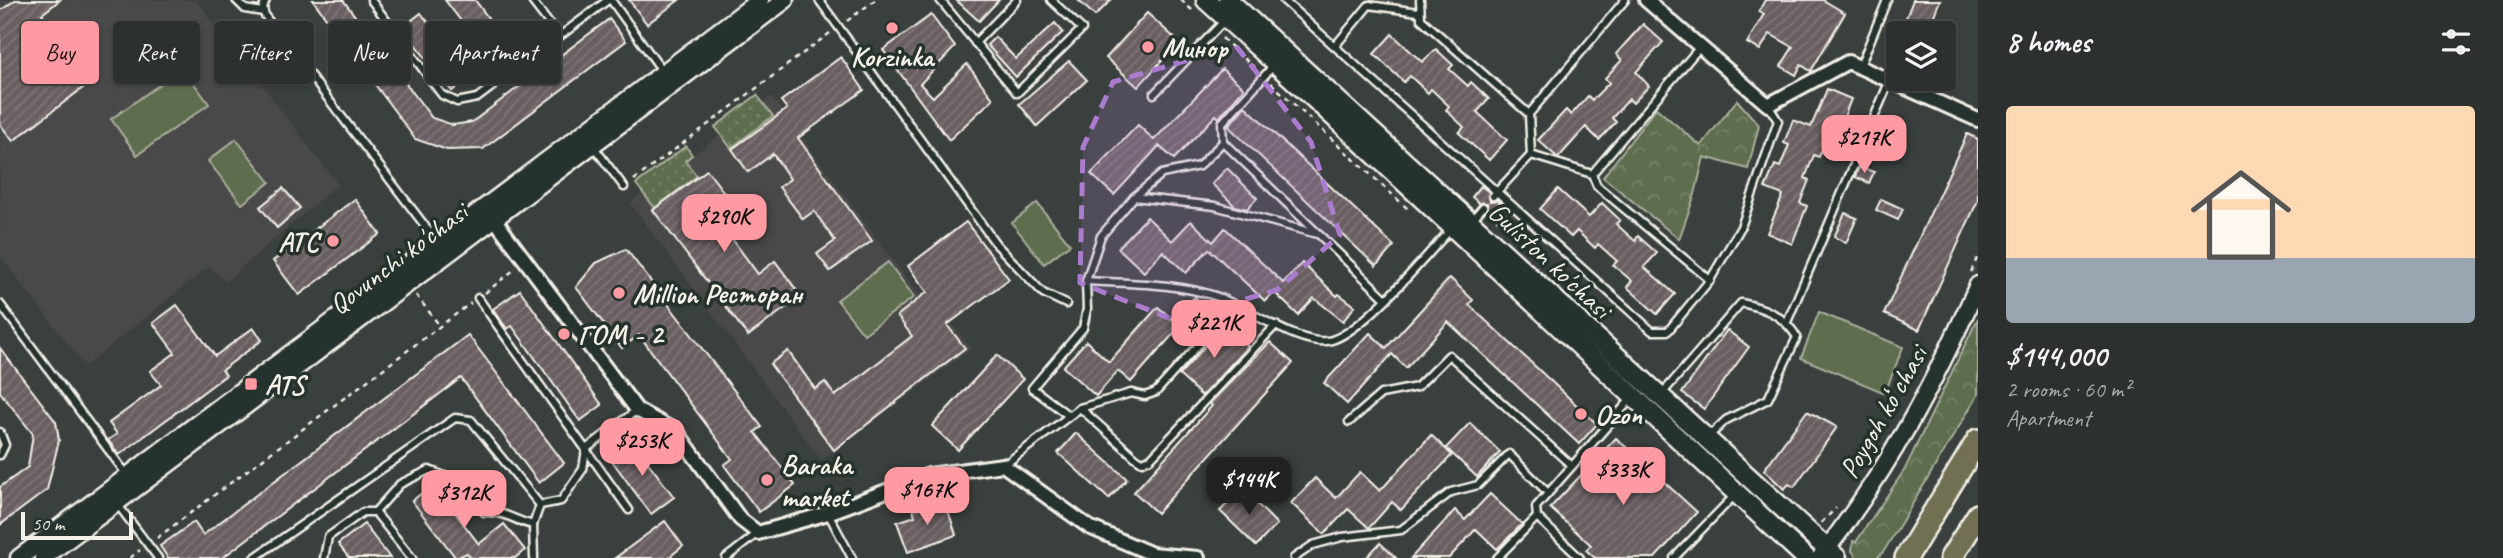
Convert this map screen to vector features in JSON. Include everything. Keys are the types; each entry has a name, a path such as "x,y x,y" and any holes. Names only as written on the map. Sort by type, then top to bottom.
{"highway":[{"path":"1906,558 1978,440"},
{"path":"1951,558 1978,515"}],"main road":[{"name":"Guliston ko'chasi","path":"1206,0 1227,9 1461,227 1632,398 1806,558"},
{"name":"Guliston ko'chasi","path":"1227,9 1276,64 1660,397 1828,555"}],"street":[{"name":"Qovunchi ko'chasi","path":"490,213 593,145 760,0"},
{"name":"Qovunchi ko'chasi","path":"19,558 132,483 668,79 785,0"},
{"path":"1647,0 1699,48 1768,105 1847,62 1886,78"},
{"path":"1914,91 1978,120"},
{"path":"490,213 637,410 677,432 740,519 758,533 828,513 929,475 1003,465 1089,527 1152,554 1198,558"},
{"name":"Poygoh koʻchasi","path":"1828,555 1886,468 1917,414 1978,285"},
{"name":"Qovunchi ko'chasi","path":"43,558 117,503 132,483"}],"lane":[{"path":"236,0 245,9 263,12 442,249"},
{"path":"263,12 266,0"},
{"path":"371,0 425,72"},
{"path":"531,0 547,21"},
{"path":"561,33 609,0 668,79"},
{"path":"819,0 996,244 1043,293 1066,304"},
{"path":"940,0 1017,93 1082,29 1051,0"},
{"path":"975,43 1017,0"},
{"path":"1283,0 1494,194 1652,331 1668,331 1710,280 1741,226 1778,121 1768,105"},
{"path":"1420,0 1418,12 1421,19 1529,114"},
{"path":"1494,194 1531,155 1529,114 1625,0"},
{"path":"1860,67 1887,0"},
{"path":"1335,46 1368,2 1418,12"},
{"path":"1154,94 1227,9"},
{"path":"1592,174 1699,48"},
{"path":"1276,64 1222,123 1223,142 1386,299"},
{"path":"434,84 442,95 457,102 477,97 494,84"},
{"path":"1787,322 1886,89"},
{"path":"1069,416 1032,388 1083,328 1087,309 1086,281 1101,236 1134,197 1162,174 1199,166 1223,142"},
{"path":"593,145 624,187"},
{"path":"1531,155 1592,174"},
{"path":"1592,174 1597,187 1710,280"},
{"path":"1134,197 1215,206 1317,234"},
{"path":"1086,281 1183,286 1311,339 1329,341 1341,336 1386,299 1483,206"},
{"path":"478,298 629,510"},
{"path":"1646,411 1741,303 1765,308 1787,322 1797,337 1768,399 1726,420 1706,439"},
{"path":"0,304 132,483"},
{"path":"1003,465 1080,408 1132,393 1145,396 1156,391 1234,305"},
{"path":"1080,408 1136,458 1142,462 1150,459 1276,325"},
{"path":"1349,422 1381,394 1417,387 1449,355 1572,466"},
{"path":"1580,558 1537,517 1536,507 1632,398"},
{"path":"540,505 561,501 583,469 586,449 637,410"},
{"path":"254,558 455,418 471,420 540,505"},
{"path":"0,432 5,445 0,455"},
{"path":"1294,558 1313,545 1342,537 1401,530 1451,492 1478,485 1508,454 1548,493"},
{"path":"324,558 328,537 363,512 375,512 400,484 429,470 450,478 484,512 503,512 520,522 533,525"},
{"path":"1674,558 1737,493"},
{"path":"117,503 158,558"},
{"path":"534,558 533,525 540,505"},
{"path":"375,512 412,558"},
{"path":"828,513 852,558"},
{"path":"1497,558 1537,517"},
{"path":"726,558 758,533"}],"path":[{"path":"624,187 875,0"},
{"path":"148,545 526,260"}],"highlighted area":[{"path":"1236,46 1311,142 1340,235 1277,290 1174,320 1080,283 1083,147 1113,82"}],"shaded area":[{"path":"0,0 196,0 214,23 214,84 261,84 338,184 225,282 209,266 85,366 0,256"},
{"path":"771,96 920,296 927,291 971,349 821,460 630,203"}],"green space":[{"path":"160,84 195,84 209,104 137,155 111,119"},
{"path":"757,95 773,116 731,148 715,127"},
{"path":"1737,100 1759,125 1748,169 1704,157 1695,194 1679,239 1603,177 1656,108 1701,146"},
{"path":"236,139 270,182 242,204 208,161"},
{"path":"686,146 692,155 685,161 697,176 655,208 636,184"},
{"path":"1037,203 1070,244 1044,264 1012,223"},
{"path":"888,262 914,297 864,334 837,300"},
{"path":"1819,312 1903,347 1885,393 1801,358"},
{"path":"1978,318 1978,395 1884,551 1877,558 1857,558 1852,551 1853,541 1856,542 1905,469"}],"building":[{"path":"15,0 60,0 42,14 47,21 21,21 21,84 88,84 13,141 0,124 0,11"},
{"path":"313,0 343,0 359,21 328,21"},
{"path":"445,0 475,0 490,21 461,21"},
{"path":"629,0 679,0 647,24"},
{"path":"956,0 999,0 979,21"},
{"path":"1078,0 1111,0 1095,16"},
{"path":"1765,0 1823,0 1845,13 1811,71 1801,65 1796,75 1781,66 1793,47 1770,34 1760,50 1747,43 1764,14 1759,11"},
{"path":"1913,0 1940,0 1932,21 1905,21"},
{"path":"421,13 427,21 425,21 425,57 411,39 411,21"},
{"path":"1147,13 1179,42 1138,87 1106,58"},
{"path":"931,15 955,47 920,84 933,97 967,64 993,99 949,140 883,50"},
{"path":"609,19 626,41 483,149 447,150 415,139 375,84 406,84 432,118 453,125 472,122 523,84 561,84 561,55"},
{"path":"1055,23 1063,32 1016,77 987,45 995,37 1016,59"},
{"path":"1643,24 1663,42 1636,72 1649,86 1633,103 1629,99 1612,118 1616,122 1599,140 1586,127 1558,158 1538,140 1566,110 1571,115 1588,96 1592,100 1609,83 1605,78 1622,60 1616,54"},
{"path":"1392,34 1422,62 1436,49 1453,65 1449,69 1468,86 1471,82 1489,99 1477,112 1507,140 1489,160 1459,133 1464,127 1446,110 1449,106 1431,89 1428,93 1410,76 1404,82 1374,54"},
{"path":"841,57 864,90 798,138 872,241 830,271 817,254 835,241 814,211 803,219 779,187 790,179 773,154 748,172 732,149 787,109 781,101"},
{"path":"1069,61 1087,80 1037,126 1019,104"},
{"path":"1222,69 1244,88 1219,118 1216,115 1174,159 1159,146 1114,195 1091,174 1138,125 1154,140"},
{"path":"446,84 461,84 452,91"},
{"path":"1827,89 1851,99 1836,137 1828,134 1819,157 1814,155 1805,178 1809,180 1800,203 1807,206 1792,244 1767,233 1783,195 1765,188 1775,165 1780,167 1789,145 1784,143 1793,120 1811,127"},
{"path":"1245,106 1394,246 1376,266 1228,126"},
{"path":"1967,134 1978,139 1978,200 1919,330 1884,314"},
{"path":"1859,167 1874,172 1869,183 1855,177"},
{"path":"1227,168 1257,198 1247,209 1235,206 1212,184"},
{"path":"707,170 741,215 724,228 758,274 775,261 801,296 748,336 653,210"},
{"path":"1481,186 1489,192 1490,201 1497,200 1509,210 1499,221 1488,210 1487,203 1479,203 1472,197"},
{"path":"283,188 300,208 277,228 260,207"},
{"path":"1558,189 1589,217 1602,203 1620,220 1616,224 1635,241 1638,236 1657,253 1644,267 1675,294 1657,314 1627,287 1632,281 1613,265 1617,261 1598,244 1595,248 1577,231 1571,237 1540,209"},
{"path":"355,199 380,234 299,295 273,261"},
{"path":"1881,199 1903,209 1898,220 1876,210"},
{"path":"1845,213 1857,218 1846,243 1834,237"},
{"path":"1147,217 1172,241 1191,221 1213,242 1225,228 1283,283 1302,263 1337,296 1339,294 1355,306 1343,321 1314,298 1298,315 1274,292 1265,301 1209,249 1186,273 1163,251 1144,272 1118,248"},
{"path":"966,222 1009,279 947,325 965,348 834,450 770,364 788,351 815,389 825,382 835,396 912,336 897,316 927,292 908,266"},
{"path":"626,249 762,427 755,432 795,485 759,512 724,465 732,459 639,335 622,348 576,287 596,263"},
{"path":"1450,278 1473,300 1469,305 1597,424 1579,444 1448,322 1406,368 1392,354 1347,404 1324,383 1370,333 1386,348"},
{"path":"520,290 602,405 580,421 512,326 507,329 493,309"},
{"path":"1195,297 1204,306 1192,318 1190,315 1131,382 1118,371 1096,396 1063,367 1086,341 1109,362 1158,307 1172,319"},
{"path":"177,305 215,356 253,328 262,340 222,370 226,375 119,455 108,440 117,434 109,423 161,385 150,371 175,353 153,323"},
{"path":"1225,324 1248,346 1202,396 1179,375"},
{"path":"1727,330 1749,347 1704,409 1682,393"},
{"path":"468,335 564,463 539,483 461,378 222,558 168,558 160,546 194,522 203,535"},
{"path":"1270,342 1293,363 1157,513 1134,492 1212,406 1210,403"},
{"path":"0,348 56,422 59,440 47,490 0,525 0,487 28,467 33,434 0,392"},
{"path":"997,355 1023,379 958,450 932,426"},
{"path":"1807,411 1837,427 1794,487 1789,484 1784,489 1764,470"},
{"path":"1470,423 1500,452 1477,477 1446,448"},
{"path":"1076,433 1127,479 1109,499 1058,453"},
{"path":"1431,435 1452,455 1401,510 1392,502 1369,528 1348,509 1324,534 1291,503 1315,478 1336,498 1360,472 1380,491"},
{"path":"1616,438 1697,512 1655,558 1595,558 1586,550 1591,545 1550,508"},
{"path":"632,441 674,497 651,514 610,458"},
{"path":"433,484 479,544 504,524 525,550 515,558 471,558 467,553 456,558 412,501"},
{"path":"1242,489 1277,524 1256,546 1220,511"},
{"path":"1490,494 1522,524 1497,549 1476,529 1449,558 1411,558 1455,510 1465,520"},
{"path":"946,504 956,535 908,552 897,522 915,516 913,510 927,505 929,510"},
{"path":"665,521 683,546 668,558 615,558"},
{"path":"364,524 390,558 349,558 338,544"},
{"path":"1380,543 1396,558 1366,558"}],"place":[{"name":"Korzinka","path":"892,28"},
{"name":"Минор","path":"1148,47"},
{"name":"АТС","path":"333,241"},
{"name":"Million Ресторан","path":"619,293"},
{"name":"ГОМ - 2","path":"564,334"},
{"name":"ATS","path":"251,384"},
{"name":"Ozon","path":"1581,414"},
{"name":"Baraka market","path":"767,480"}]}
